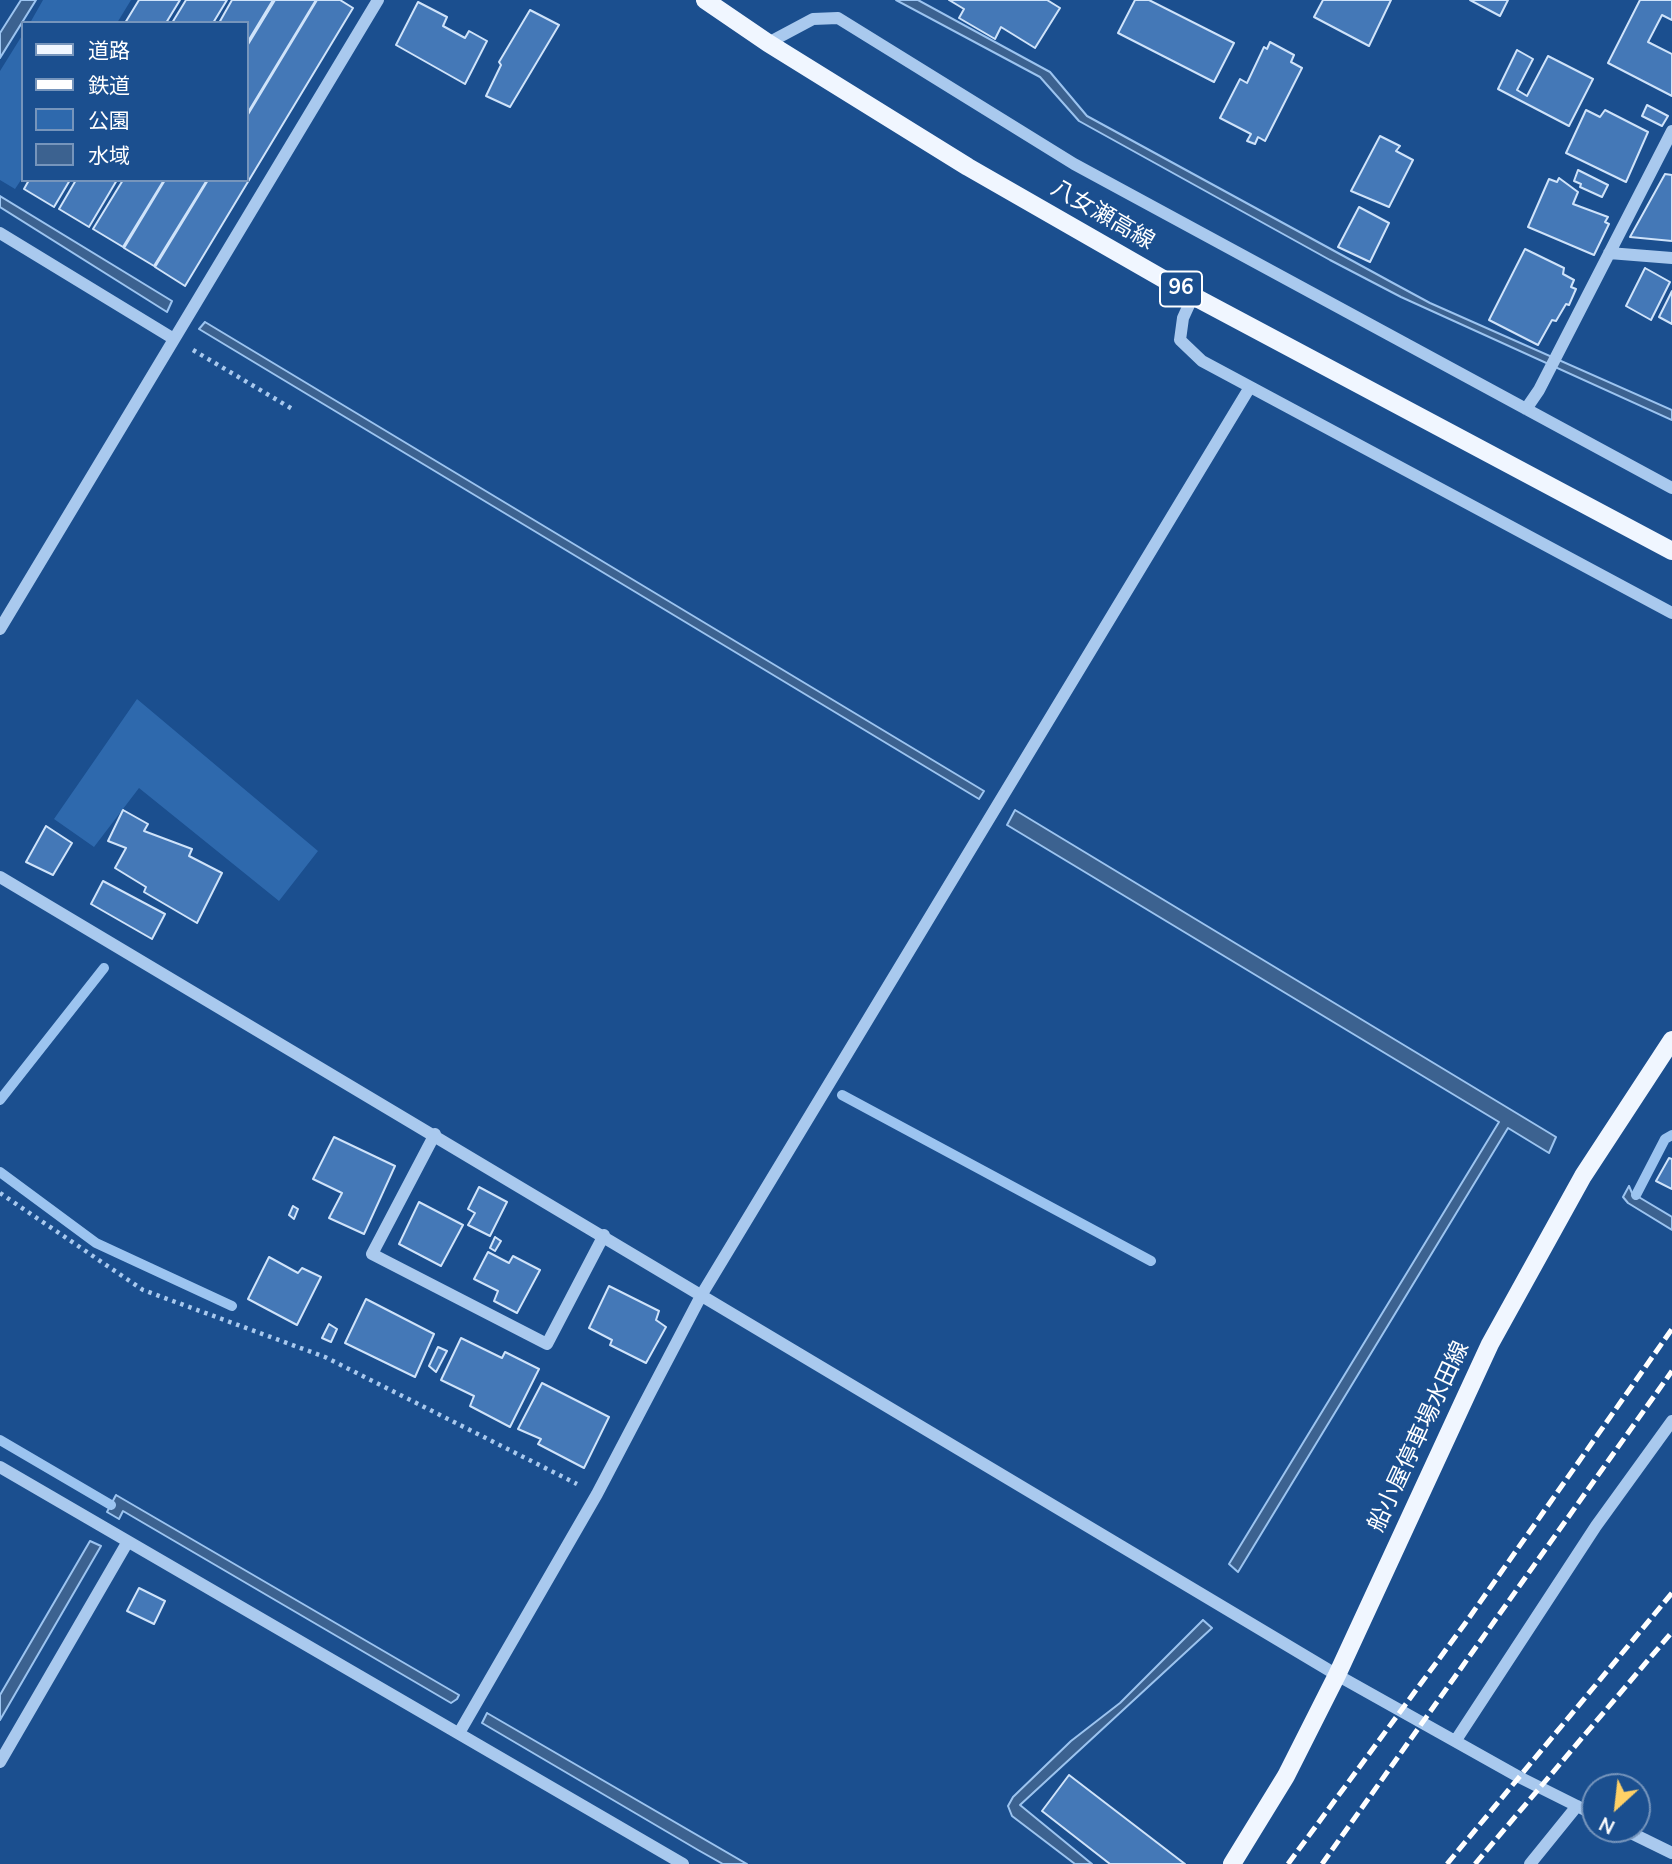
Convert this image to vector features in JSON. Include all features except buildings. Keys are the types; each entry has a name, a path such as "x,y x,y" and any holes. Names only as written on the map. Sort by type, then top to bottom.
{"main road":[{"name":"八女瀬高線","path":"705,0 768,43 968,167 1193,296 1672,551"},
{"name":"船小屋停車場水田線","path":"1232,1864 1286,1776 1337,1675 1490,1344 1583,1176 1672,1040"}],"street":[{"path":"0,629 378,0"},
{"path":"768,43 813,19 838,18 1074,164 1672,488"},
{"path":"1525,409 1538,390 1672,131"},
{"path":"0,233 174,339"},
{"path":"1609,253 1672,258"},
{"path":"1193,296 1183,318 1180,340 1202,361 1672,613"},
{"path":"459,1733 597,1494 702,1294 1250,387"},
{"path":"0,877 435,1134 1337,1675 1581,1809"},
{"path":"435,1134 372,1254 547,1344 604,1235"},
{"path":"1456,1740 1596,1525 1672,1421"},
{"path":"0,1468 683,1864"},
{"path":"0,1762 127,1543"},
{"path":"1530,1864 1577,1807"},
{"path":"1651,1843 1672,1853"}],"path":[{"path":"174,339 294,410"},
{"path":"0,1193 143,1290 325,1357 597,1494"}],"green space":[{"path":"43,0 131,0 118,21 31,21"},
{"path":"21,37 21,180 15,189 0,180 0,71"},
{"path":"137,699 318,851 279,901 139,788 94,847 54,819"}],"water":[{"path":"21,0 36,0 0,58 0,33"},
{"path":"896,0 918,0 1050,72 1087,116 1393,283 1430,303 1672,410 1672,420 1401,297 1330,260 1079,121 1040,77"},
{"path":"0,196 172,301 167,312 0,207"},
{"path":"205,322 984,791 979,799 199,329"},
{"path":"1015,810 1556,1137 1549,1153 1508,1128 1238,1572 1229,1564 1499,1122 1007,825"},
{"path":"1629,1186 1632,1193 1672,1217 1672,1230 1628,1203 1623,1197"},
{"path":"116,1495 459,1695 457,1699 451,1703 123,1511 119,1519 107,1512"},
{"path":"90,1541 101,1546 0,1720 0,1695"},
{"path":"1203,1620 1212,1628 1020,1805 1092,1864 1075,1864 1012,1816 1008,1806 1013,1797 1071,1741 1120,1703"},
{"path":"487,1713 747,1864 723,1864 698,1850 482,1723"}],"waterway":[{"path":"0,1100 104,968"},
{"path":"842,1095 1151,1261"},
{"path":"1636,1195 1665,1139 1672,1135"},
{"path":"0,1172 96,1243 232,1306"},
{"path":"0,1440 111,1505"}],"railway":[{"path":"1288,1864 1464,1625 1672,1329"},
{"path":"1322,1864 1672,1371"},
{"path":"1447,1864 1672,1593"},
{"path":"1475,1864 1672,1632"}]}
